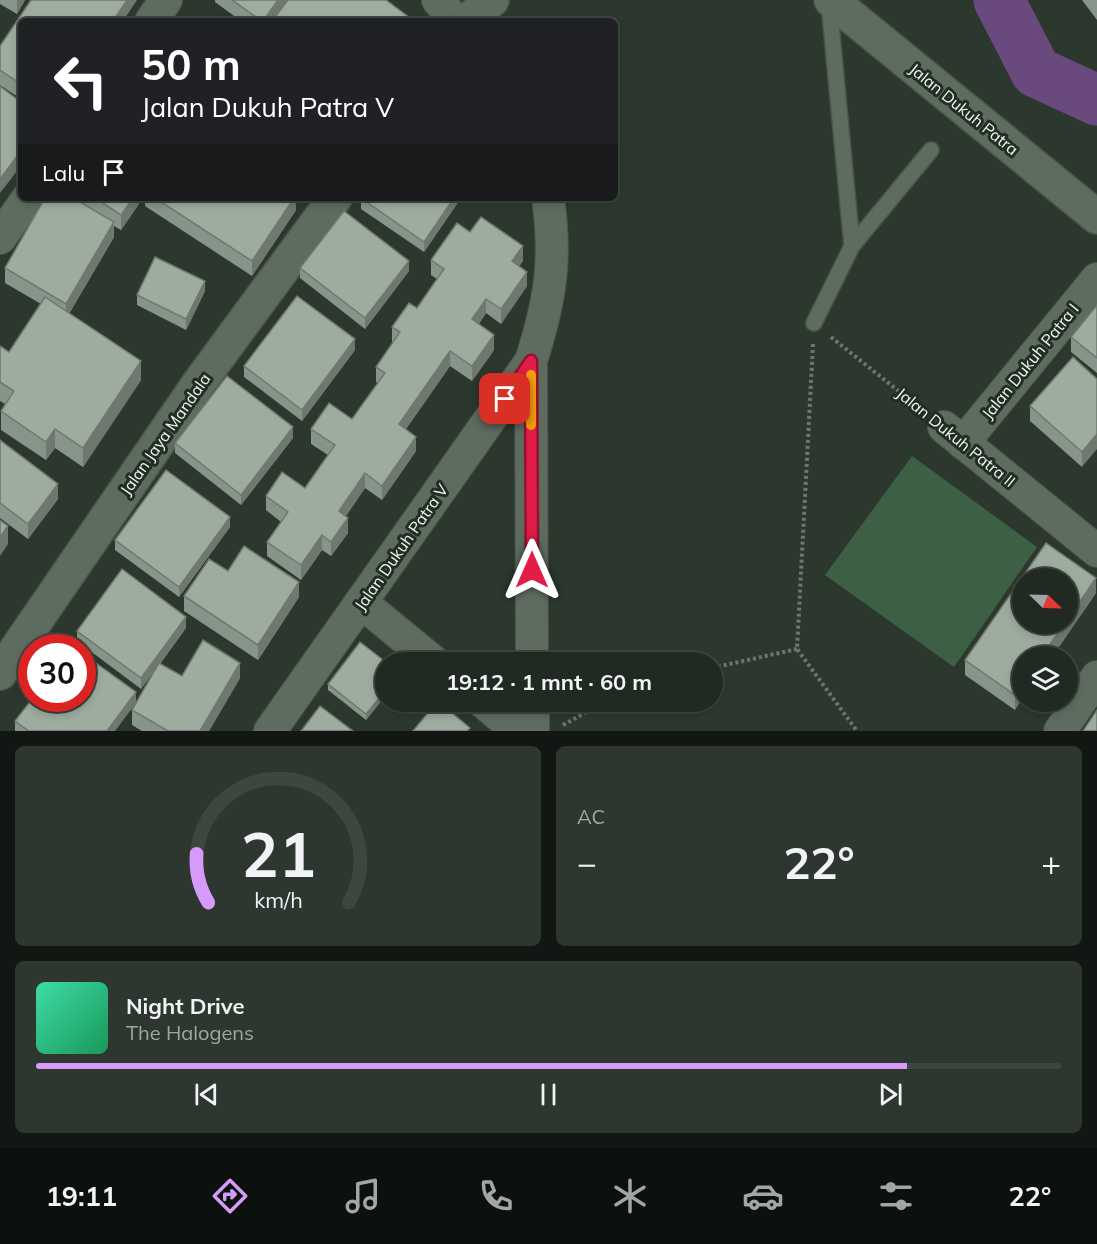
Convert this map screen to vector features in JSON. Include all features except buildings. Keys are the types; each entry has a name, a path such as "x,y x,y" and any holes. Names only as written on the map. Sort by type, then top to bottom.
{"street":[{"path":"153,18 166,0"},
{"path":"438,0 453,18"},
{"path":"471,18 492,0"},
{"name":"Jalan Dukuh Patra","path":"830,0 1097,217"},
{"path":"0,238 26,201"},
{"name":"Jalan Jaya Mandala","path":"0,673 199,383 333,201"},
{"path":"532,652 531,361 546,314 551,285 553,231 548,201"},
{"name":"Jalan Dukuh Patra I","path":"953,435 1097,279"},
{"name":"Jalan Dukuh Patra V","path":"270,731 531,361"},
{"name":"Jalan Dukuh Patra II","path":"953,435 1097,551"},
{"path":"362,603 422,652"},
{"path":"1059,731 1097,677"},
{"path":"495,712 518,731"},
{"path":"538,712 547,728"}],"lane":[{"path":"830,0 852,246"},
{"path":"814,323 852,246 931,150"}],"path":[{"name":"Jalan Dukuh Patra II","path":"814,323 953,435"},
{"path":"814,323 796,649 857,731"},
{"path":"723,666 796,649"},
{"path":"547,728 583,712"}],"green space":[{"path":"912,456 1037,547 1022,568 1012,568 1012,583 954,667 825,575"}],"waterway":[{"path":"999,0 1036,72 1097,100"}],"slow traffic":[{"path":"531,375 531,425"}],"route":[{"path":"505,399 531,361 532,570"}]}
